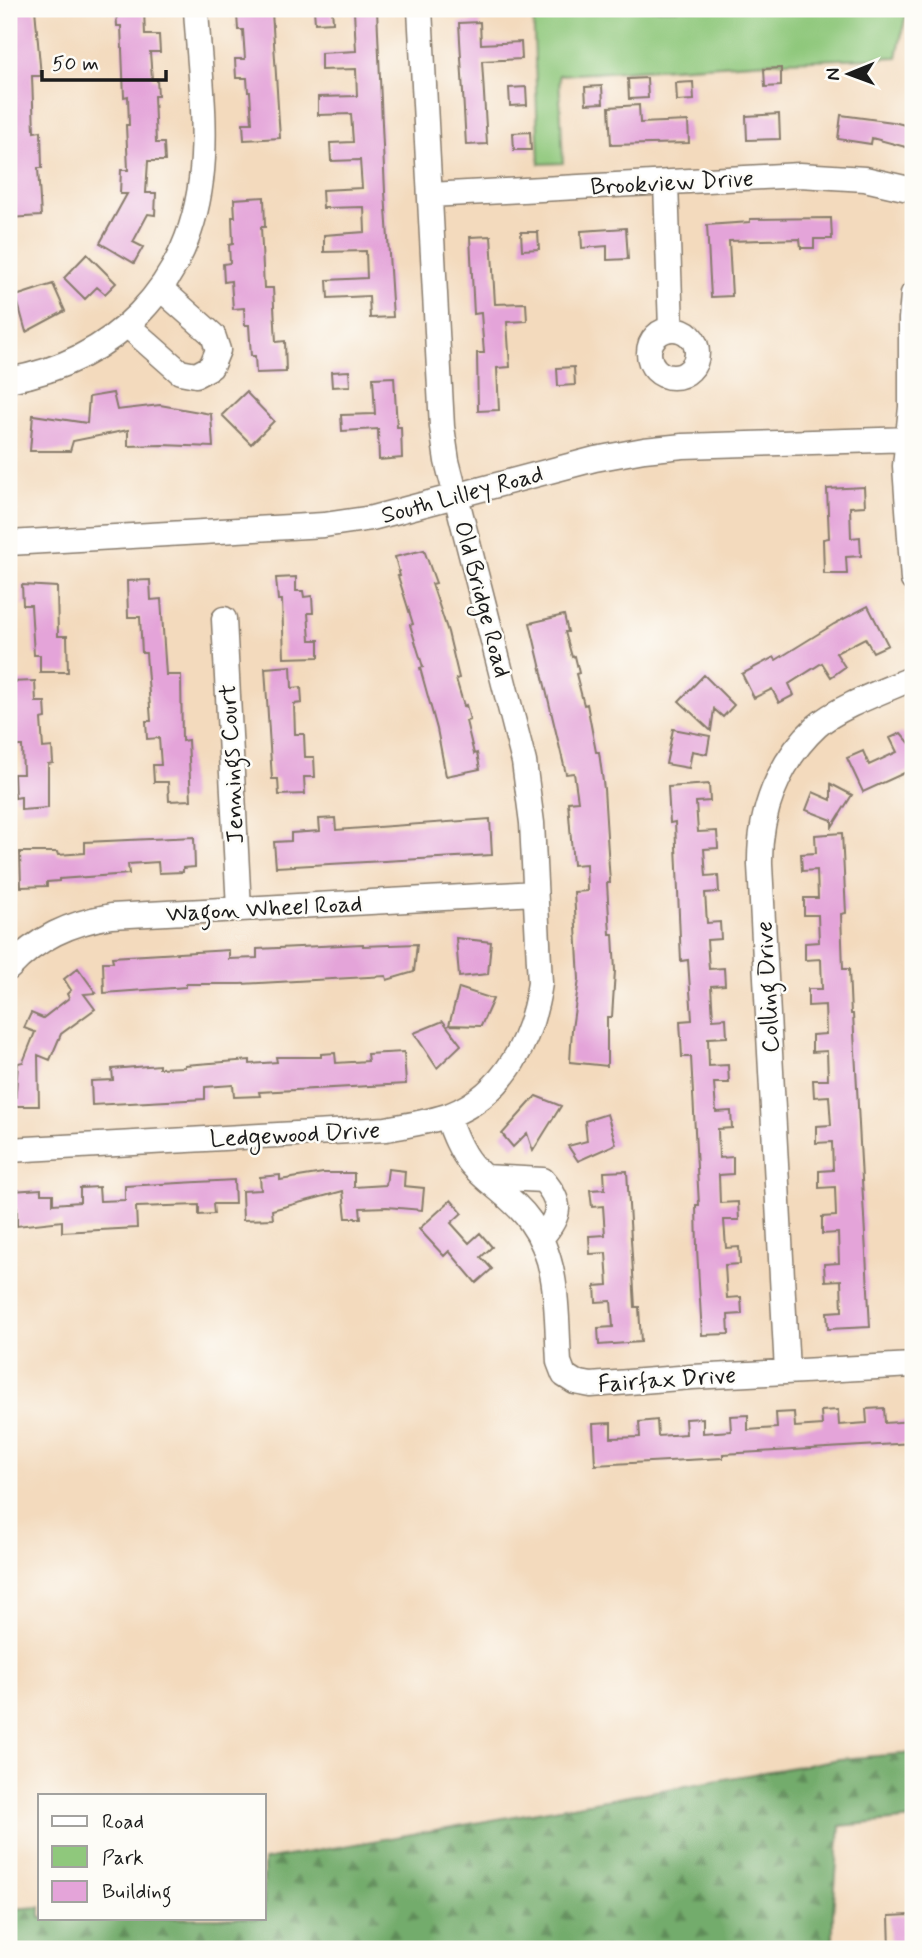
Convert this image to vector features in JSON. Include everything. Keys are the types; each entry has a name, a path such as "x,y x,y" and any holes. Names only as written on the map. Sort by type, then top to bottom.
{"street":[{"path":"9,380 32,376 62,365 90,351 127,325 146,308 161,289 179,256 191,227 201,178 202,116 196,9"},
{"name":"Old Bridge Road","path":"420,9 442,427 456,496 524,762 532,823 540,982 533,1021"},
{"name":"Brookview Drive","path":"430,195 833,175 913,190"},
{"path":"666,183 671,328"},
{"path":"127,325 180,372 196,375 211,367 218,350 213,335 161,289"},
{"path":"913,294 910,329 911,439 905,466 913,580"},
{"name":"South Lilley Road","path":"9,543 324,525 372,518 595,459 644,450 682,446 911,439"},
{"name":"Jennings Court","path":"223,618 239,909"},
{"name":"Colling Drive","path":"787,1370 760,873 761,830 767,804 777,781 796,751 818,725 841,711 913,678"},
{"name":"Wagon Wheel Road","path":"13,956 51,934 90,919 535,893"},
{"name":"Ledgewood Drive","path":"9,1150 386,1129 447,1116 462,1109 497,1082 523,1046 533,1021"},
{"name":"Fairfax Drive","path":"447,1116 464,1154 484,1177 530,1219 541,1238 553,1272 559,1362 564,1375 575,1382 591,1385 787,1370 913,1364"},
{"path":"484,1177 544,1180 556,1195 558,1210 541,1238"}],"green space":[{"path":"533,9 907,9 897,57 559,75 563,163 539,164"},
{"path":"913,1753 913,1819 840,1826 833,1912 833,1949 9,1949 9,1909 38,1907 38,1920 266,1920 266,1860 839,1759"}],"building":[{"path":"9,9 35,9 41,76 32,76 34,132 41,131 42,168 38,168 41,216 9,218 9,201 13,201 9,153 15,153 13,123 9,123 9,60 13,60"},
{"path":"116,9 144,9 145,35 159,35 160,52 150,52 152,79 157,79 158,96 154,96 156,143 164,143 165,161 148,161 146,193 156,193 155,215 148,214 133,242 143,247 134,263 100,243 127,194 120,194 121,170 128,170 126,125 129,125 128,96 124,97 121,26 117,26"},
{"path":"314,9 332,9 333,22 315,23"},
{"path":"377,10 393,317 370,318 369,296 328,298 327,280 367,278 366,251 324,252 324,235 365,232 364,207 323,208 322,190 362,188 360,160 331,161 330,143 353,142 351,114 318,115 318,97 357,96 356,69 321,70 321,53 356,51 354,11"},
{"path":"272,12 280,138 244,140 243,123 252,123 247,78 236,78 235,59 245,59 243,30 238,30 237,14"},
{"path":"480,22 481,44 521,42 522,59 482,61 487,144 466,145 459,23"},
{"path":"781,68 781,86 765,87 764,69"},
{"path":"647,78 648,98 629,99 628,79"},
{"path":"693,82 694,100 677,101 676,83"},
{"path":"602,86 603,103 586,104 585,87"},
{"path":"526,87 527,105 510,106 509,88"},
{"path":"639,105 640,123 688,121 689,143 611,145 609,107"},
{"path":"779,114 780,139 747,140 746,116"},
{"path":"841,115 913,127 913,149 872,138 871,144 838,139"},
{"path":"530,132 531,150 514,150 513,133"},
{"path":"264,197 265,227 261,227 264,288 273,288 276,342 285,341 286,372 256,373 255,356 251,356 249,325 245,325 244,308 233,309 231,281 224,282 223,264 230,263 229,245 233,244 234,199"},
{"path":"831,218 832,239 814,239 814,248 801,248 800,239 729,241 732,296 711,297 707,225 750,222 750,219"},
{"path":"626,228 628,259 607,260 607,246 582,248 581,231"},
{"path":"521,232 538,232 539,249 522,250"},
{"path":"491,236 495,304 526,303 527,321 507,322 510,367 497,368 499,410 478,411 477,353 484,353 481,313 474,314 470,237"},
{"path":"87,254 116,283 105,294 97,287 85,299 64,278"},
{"path":"53,284 65,311 26,332 16,296"},
{"path":"574,367 575,385 558,386 557,368"},
{"path":"349,371 350,386 332,387 331,372"},
{"path":"394,377 402,458 379,460 378,429 342,431 341,415 375,414 373,378"},
{"path":"246,392 274,421 251,444 222,415"},
{"path":"113,393 117,410 160,405 211,414 213,447 128,446 128,430 73,441 70,451 30,451 33,415 87,423 89,397"},
{"path":"864,487 865,506 850,507 851,538 860,537 861,556 846,557 847,574 824,574 823,539 829,538 827,489"},
{"path":"424,550 436,583 432,584 448,632 459,678 456,679 470,720 466,721 480,769 446,776 437,729 420,668 423,667 410,625 413,624 395,557"},
{"path":"296,577 296,591 303,591 304,597 312,596 313,613 308,613 310,640 319,640 319,657 284,658 282,600 278,600 276,578"},
{"path":"150,580 151,600 161,599 166,675 181,675 182,741 188,740 191,800 169,801 168,782 154,782 153,765 161,765 159,738 147,739 146,721 151,721 146,653 142,653 140,617 128,617 127,581"},
{"path":"22,585 57,587 58,636 67,636 68,672 40,672 40,655 34,655 31,605 23,605"},
{"path":"868,606 888,645 873,652 865,638 836,653 845,667 831,677 822,663 789,684 794,695 779,703 772,689 754,698 742,674 774,657 776,660"},
{"path":"564,615 568,632 565,632 572,657 575,656 579,673 576,674 584,705 587,704 596,752 599,752 604,789 610,883 607,883 610,934 613,934 615,971 612,1017 607,1017 607,1066 570,1062 579,979 574,892 587,891 586,864 573,865 568,802 578,801 574,773 566,774 530,623"},
{"path":"291,666 292,688 301,687 302,703 294,704 295,734 304,734 305,757 314,757 315,777 304,777 305,794 279,795 278,779 272,779 265,668"},
{"path":"704,675 734,705 723,717 714,709 711,731 679,701"},
{"path":"35,681 36,702 45,702 46,718 41,719 43,748 52,747 53,763 48,764 48,808 21,810 21,797 15,798 14,774 23,774 22,746 12,746 9,682"},
{"path":"673,729 710,736 707,754 692,751 689,768 666,764"},
{"path":"901,733 913,747 913,769 863,792 847,758 863,751 869,765 897,752 890,738"},
{"path":"709,784 710,801 696,802 698,832 717,831 718,848 704,849 706,876 718,875 719,892 705,893 707,923 720,922 721,939 707,940 709,969 724,968 725,985 711,986 713,1019 726,1018 727,1037 708,1038 709,1066 728,1065 729,1083 714,1083 716,1112 731,1111 732,1128 718,1129 719,1158 733,1157 733,1174 719,1175 720,1203 738,1202 739,1220 724,1220 726,1248 739,1247 740,1264 725,1265 727,1298 741,1297 742,1314 728,1315 729,1334 702,1335 697,1249 696,1205 699,1205 691,1057 682,1057 680,1021 692,1020 688,960 681,961 675,822 670,823 668,787"},
{"path":"831,784 852,795 832,827 832,820 806,810 813,792 831,800"},
{"path":"335,818 336,830 490,819 492,855 276,867 274,842 291,841 291,833 320,831 319,819"},
{"path":"842,833 846,913 841,914 843,969 849,969 853,1014 870,1327 828,1329 827,1312 842,1311 841,1280 825,1281 824,1264 839,1263 838,1233 822,1234 822,1217 836,1216 835,1187 819,1188 819,1171 833,1170 832,1142 816,1143 816,1126 831,1125 829,1096 814,1097 813,1080 828,1080 827,1051 812,1052 812,1035 826,1034 825,1005 808,1006 808,989 822,989 821,959 805,960 805,943 819,942 818,915 804,915 804,898 818,898 817,870 802,871 801,854 816,853 815,835"},
{"path":"194,837 195,867 183,868 183,872 159,873 158,862 128,864 129,874 59,879 47,882 47,886 21,887 20,852 57,852 58,855 85,853 85,842"},
{"path":"456,938 491,942 488,974 459,977"},
{"path":"417,944 414,972 387,980 386,976 240,984 186,984 186,987 104,993 103,962 113,962 112,957 229,950 229,959 257,958 257,949"},
{"path":"78,968 96,993 84,994 95,1009 61,1034 50,1060 38,1055 39,1106 15,1106 18,1063 23,1062 35,1032 24,1028 31,1013 43,1018 69,998 67,994 71,990 64,979"},
{"path":"459,988 493,999 481,1026 449,1025"},
{"path":"443,1021 461,1045 437,1068 414,1033"},
{"path":"404,1052 406,1084 259,1092 260,1096 234,1097 233,1085 205,1087 205,1099 92,1105 91,1081 113,1080 112,1069 159,1065 159,1068 185,1067 250,1060 250,1064 277,1062 276,1057 321,1057 321,1054 335,1053 336,1063 368,1061 367,1054"},
{"path":"536,1096 561,1106 533,1151 527,1133 513,1147 502,1134"},
{"path":"607,1114 616,1144 578,1161 568,1146 587,1141 585,1121"},
{"path":"388,1169 405,1171 404,1186 424,1188 422,1210 360,1208 361,1218 346,1218 343,1191 272,1210 273,1219 243,1220 242,1191 261,1190 260,1177 280,1175 280,1180 323,1173 354,1173 354,1187 386,1185"},
{"path":"627,1171 635,1307 639,1307 641,1342 599,1345 598,1328 613,1327 611,1301 596,1302 595,1286 608,1285 606,1253 590,1254 589,1236 605,1235 603,1206 592,1207 590,1190 605,1189 604,1172"},
{"path":"234,1180 235,1204 213,1204 214,1214 199,1215 199,1205 136,1207 137,1228 62,1232 62,1221 17,1226 17,1208 12,1208 12,1191 41,1189 41,1194 53,1194 53,1204 80,1202 80,1188 99,1187 100,1201 125,1200 125,1186"},
{"path":"451,1200 462,1213 451,1223 469,1243 480,1233 492,1247 481,1257 492,1269 476,1283 449,1251 444,1256 419,1229"},
{"path":"884,1408 885,1423 913,1421 913,1443 723,1454 723,1458 595,1465 593,1424 611,1423 611,1438 640,1437 639,1422 657,1420 658,1436 686,1434 685,1419 703,1418 703,1433 731,1431 730,1416 748,1415 748,1430 777,1428 776,1413 794,1412 795,1427 822,1425 821,1411 838,1410 839,1425 867,1423 866,1409"},
{"path":"910,1915 913,1949 890,1949 889,1916"}]}
